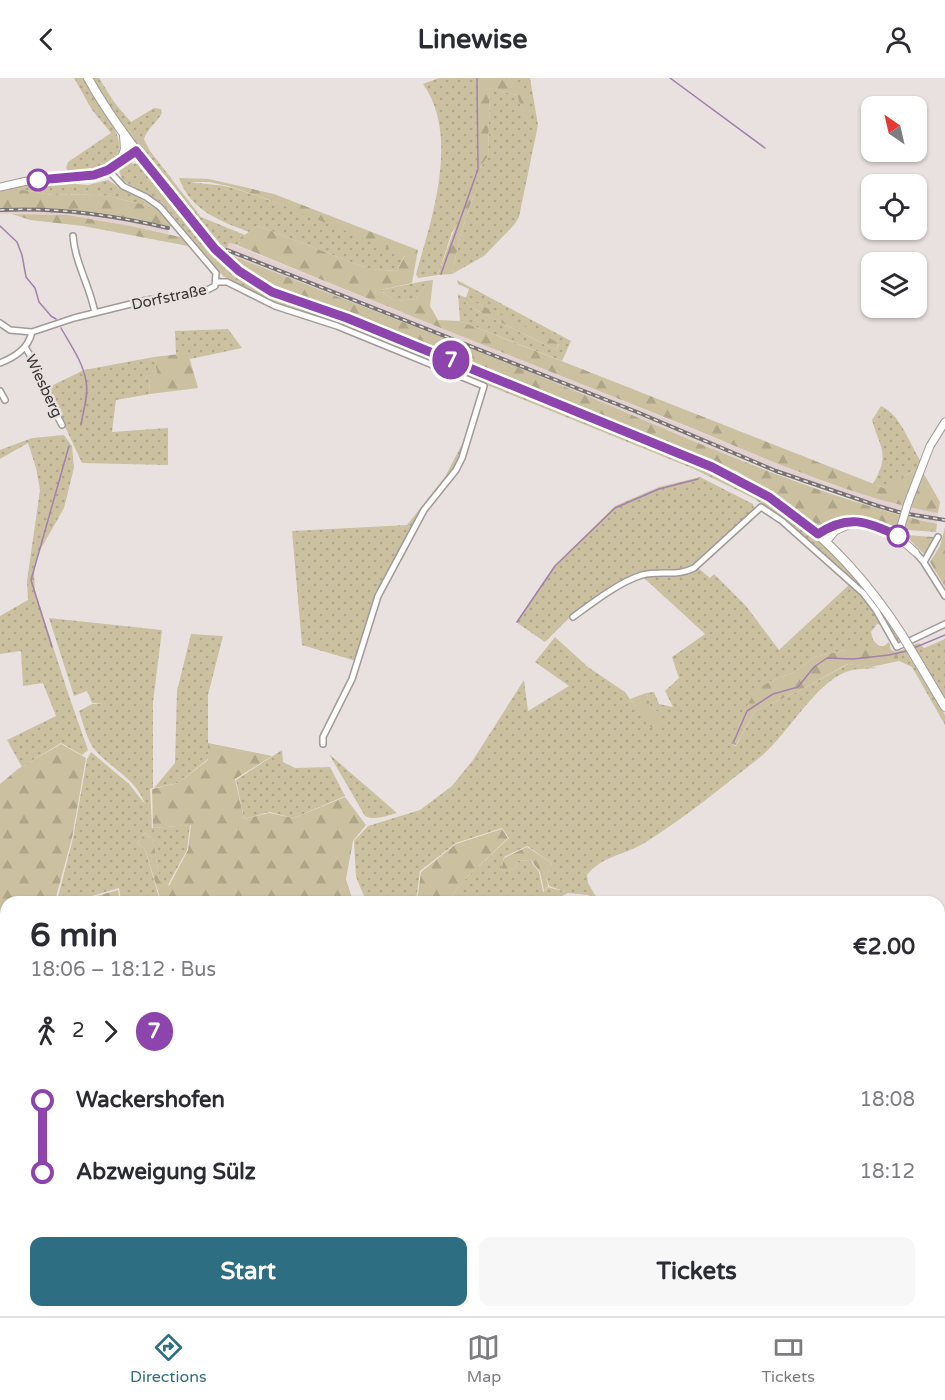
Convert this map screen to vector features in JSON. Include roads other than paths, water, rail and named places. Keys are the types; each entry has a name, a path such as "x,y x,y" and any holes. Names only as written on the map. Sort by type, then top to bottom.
{"main road":[{"path":"88,78 124,135 215,249 225,260 254,282 272,292 347,318 712,467 769,497 818,534 864,581 902,635 945,708"},
{"path":"121,161 125,149 124,135"}],"street":[{"path":"0,187 83,177 108,170 136,151"},
{"name":"Dorfstraße","path":"0,330 32,332 74,318 147,300 203,292 211,289 216,282 216,273 160,207 123,186 108,170"},
{"path":"73,236 75,253 89,288 95,314"},
{"path":"216,282 227,282 275,306 337,326 484,386 470,435 456,470 424,510 378,596 352,679 323,737 323,744"},
{"path":"0,323 7,329"},
{"path":"0,363 17,356 25,347 32,332"},
{"name":"Wiesberg","path":"25,347 33,358 49,400 62,424"},
{"path":"0,391 5,400"},
{"path":"898,536 926,453 945,422"},
{"path":"573,617 644,574 686,572 694,568 761,507 782,521 863,593 876,610 897,648 945,624"},
{"path":"818,534 842,522 855,521 898,536 924,562 945,596"},
{"path":"826,542 835,531 843,526 862,522"},
{"path":"924,562 943,539"}],"waterway":[{"path":"441,274 478,169 477,78"},
{"path":"670,78 765,148"},
{"path":"0,226 17,242 26,277 35,288 39,302 56,319"},
{"path":"61,328 79,360 86,381 86,397 81,425"},
{"path":"52,647 31,580 69,446"},
{"path":"517,622 555,566 615,508 659,489 698,479"},
{"path":"914,648 945,635"},
{"path":"734,741 747,711 773,694 798,687 814,667 827,658 853,659 907,651"}],"railway":[{"path":"0,210 85,213 168,228"},
{"path":"227,250 637,412 776,471 902,513 945,520"}]}
